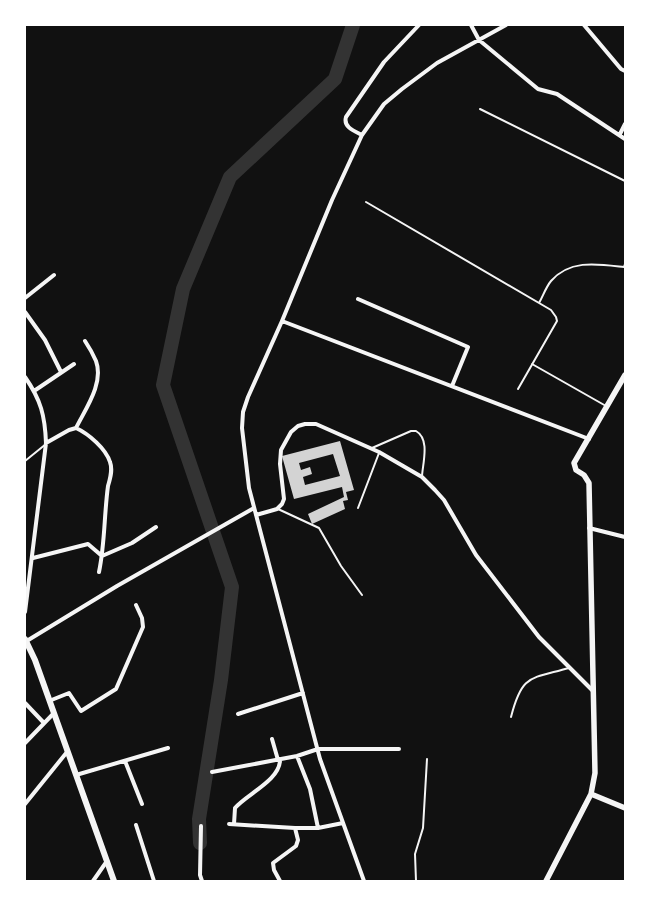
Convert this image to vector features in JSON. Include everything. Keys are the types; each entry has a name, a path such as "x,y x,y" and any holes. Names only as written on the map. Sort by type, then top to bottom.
{"main road":[{"path":"26,641 54,713 114,881"},
{"path":"25,652 32,656"}],"street":[{"path":"362,135 348,127 345,120 346,117 384,62 419,25"},
{"path":"471,25 479,40 538,89 557,94 620,134 625,139"},
{"path":"364,881 318,749 254,508 249,488 243,445 243,412 332,200 362,135 384,104 402,89 437,63 506,25"},
{"path":"584,25 621,69 625,71"},
{"path":"620,134 625,124"},
{"path":"25,298 54,274"},
{"path":"358,299 468,346 452,386"},
{"path":"25,312 45,340 61,372"},
{"path":"282,321 589,439"},
{"path":"46,443 69,430 76,428 94,391 98,378 96,362 85,341"},
{"path":"34,391 74,364"},
{"path":"546,881 591,794 595,773 589,483 584,475 576,470 574,463 625,375"},
{"path":"25,377 34,391 45,419 46,443 33,558 25,610"},
{"path":"256,515 277,509 284,499 280,464 281,450 291,432 298,426 305,424 316,424 379,452 422,477 444,500 473,550 539,637 594,692"},
{"path":"76,428 90,437 111,463 112,470 105,505 102,556 99,572"},
{"path":"26,641 117,586 254,508"},
{"path":"102,556 132,543 156,527"},
{"path":"589,528 625,537"},
{"path":"33,558 88,544 102,556"},
{"path":"49,701 69,693 81,711 116,689 143,627 142,618 136,605"},
{"path":"238,714 303,693"},
{"path":"25,703 44,723"},
{"path":"25,744 54,713"},
{"path":"234,824 235,808 274,775 280,766 272,739"},
{"path":"76,775 168,748"},
{"path":"212,772 279,760 318,749 399,749"},
{"path":"25,804 68,752"},
{"path":"297,756 310,789 318,828"},
{"path":"125,761 142,804"},
{"path":"591,794 625,808"},
{"path":"229,824 318,828 343,823"},
{"path":"136,825 154,881"},
{"path":"201,826 200,875 202,881"},
{"path":"280,881 274,870 273,863 296,846 298,840 295,828"},
{"path":"93,881 107,861"}],"lane":[{"path":"480,109 625,181"},
{"path":"366,202 551,310 557,321 518,389"},
{"path":"539,303 550,282 564,270 574,266 587,264 624,267 625,264"},
{"path":"532,364 608,406"},
{"path":"371,448 410,431 416,431 423,437 424,443 422,477"},
{"path":"25,461 46,443"},
{"path":"358,508 379,452"},
{"path":"277,509 319,528 341,566 362,595"},
{"path":"511,717 516,696 523,684 532,679 569,668"},
{"path":"416,881 415,854 423,828 427,758"}],"building":[{"path":"340,441 354,490 346,492 348,500 343,501 345,509 312,524 308,514 344,497 342,487 294,499 282,456","holes":["333,454 340,476 305,485 303,477 312,474 310,467 301,470 299,463"]}],"waterway":[{"path":"200,843 199,819 221,680 232,587 163,385 183,289 230,177 335,79 353,25"}]}
